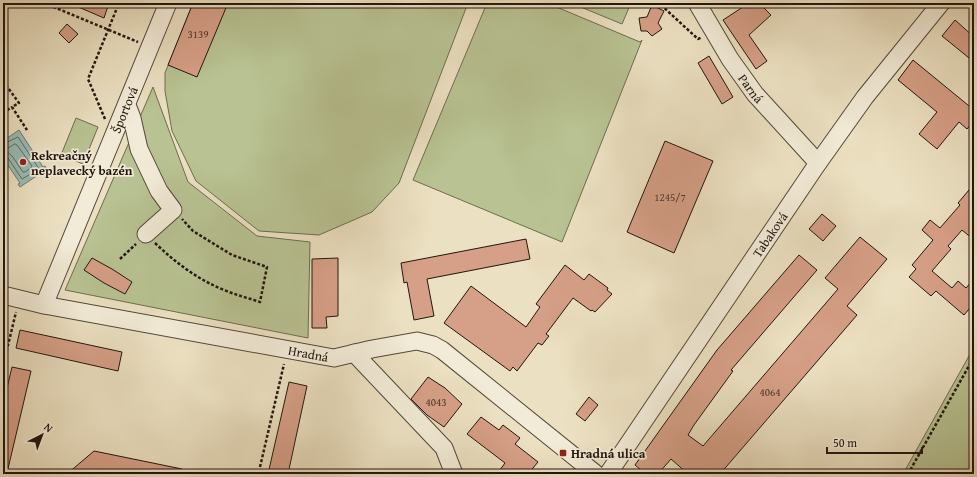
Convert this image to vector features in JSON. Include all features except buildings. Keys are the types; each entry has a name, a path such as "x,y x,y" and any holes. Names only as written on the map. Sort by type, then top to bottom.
{"street":[{"name":"Športová","path":"44,305 168,3"},
{"name":"Tabaková","path":"608,474 818,163 865,97 941,3"},
{"name":"Parná","path":"702,5 713,31 730,59 755,94 818,163"},
{"path":"127,105 132,118 139,149 159,191 173,210 146,234"},
{"name":"Hradná","path":"11,298 334,358 412,342 424,342 442,350 596,474"},
{"path":"354,353 444,448 454,474"}],"path":[{"path":"3,3 28,3"},
{"path":"44,3 150,47"},
{"path":"107,126 88,79 119,3"},
{"path":"660,5 698,39 713,31"},
{"path":"3,81 18,103 3,113"},
{"path":"12,107 27,130"},
{"path":"120,259 146,234 175,262 200,278 225,290 260,302 267,267 232,255 193,231 173,210"},
{"path":"3,366 11,298"},
{"path":"260,466 288,350"},
{"path":"908,474 974,357"}],"green space":[{"path":"193,3 468,3 399,183 372,212 319,235 259,231 196,181 172,131 165,91 165,73"},
{"path":"487,3 547,3 640,42 642,40 562,242 413,180"},
{"path":"571,3 631,3 622,24"},
{"path":"153,87 188,182 257,236 310,242 308,338 65,290"},
{"path":"76,118 98,127 83,164 61,155"},
{"path":"974,347 974,474 903,474"}],"water":[{"name":"Rekreačný neplavecký bazén","path":"19,130 43,167 45,166 47,169 20,187 18,184 20,183 3,158 3,141"}],"place":[{"name":"Rekreačný neplavecký bazén","path":"23,162"},
{"name":"Hradná ulica","path":"563,453"}]}
